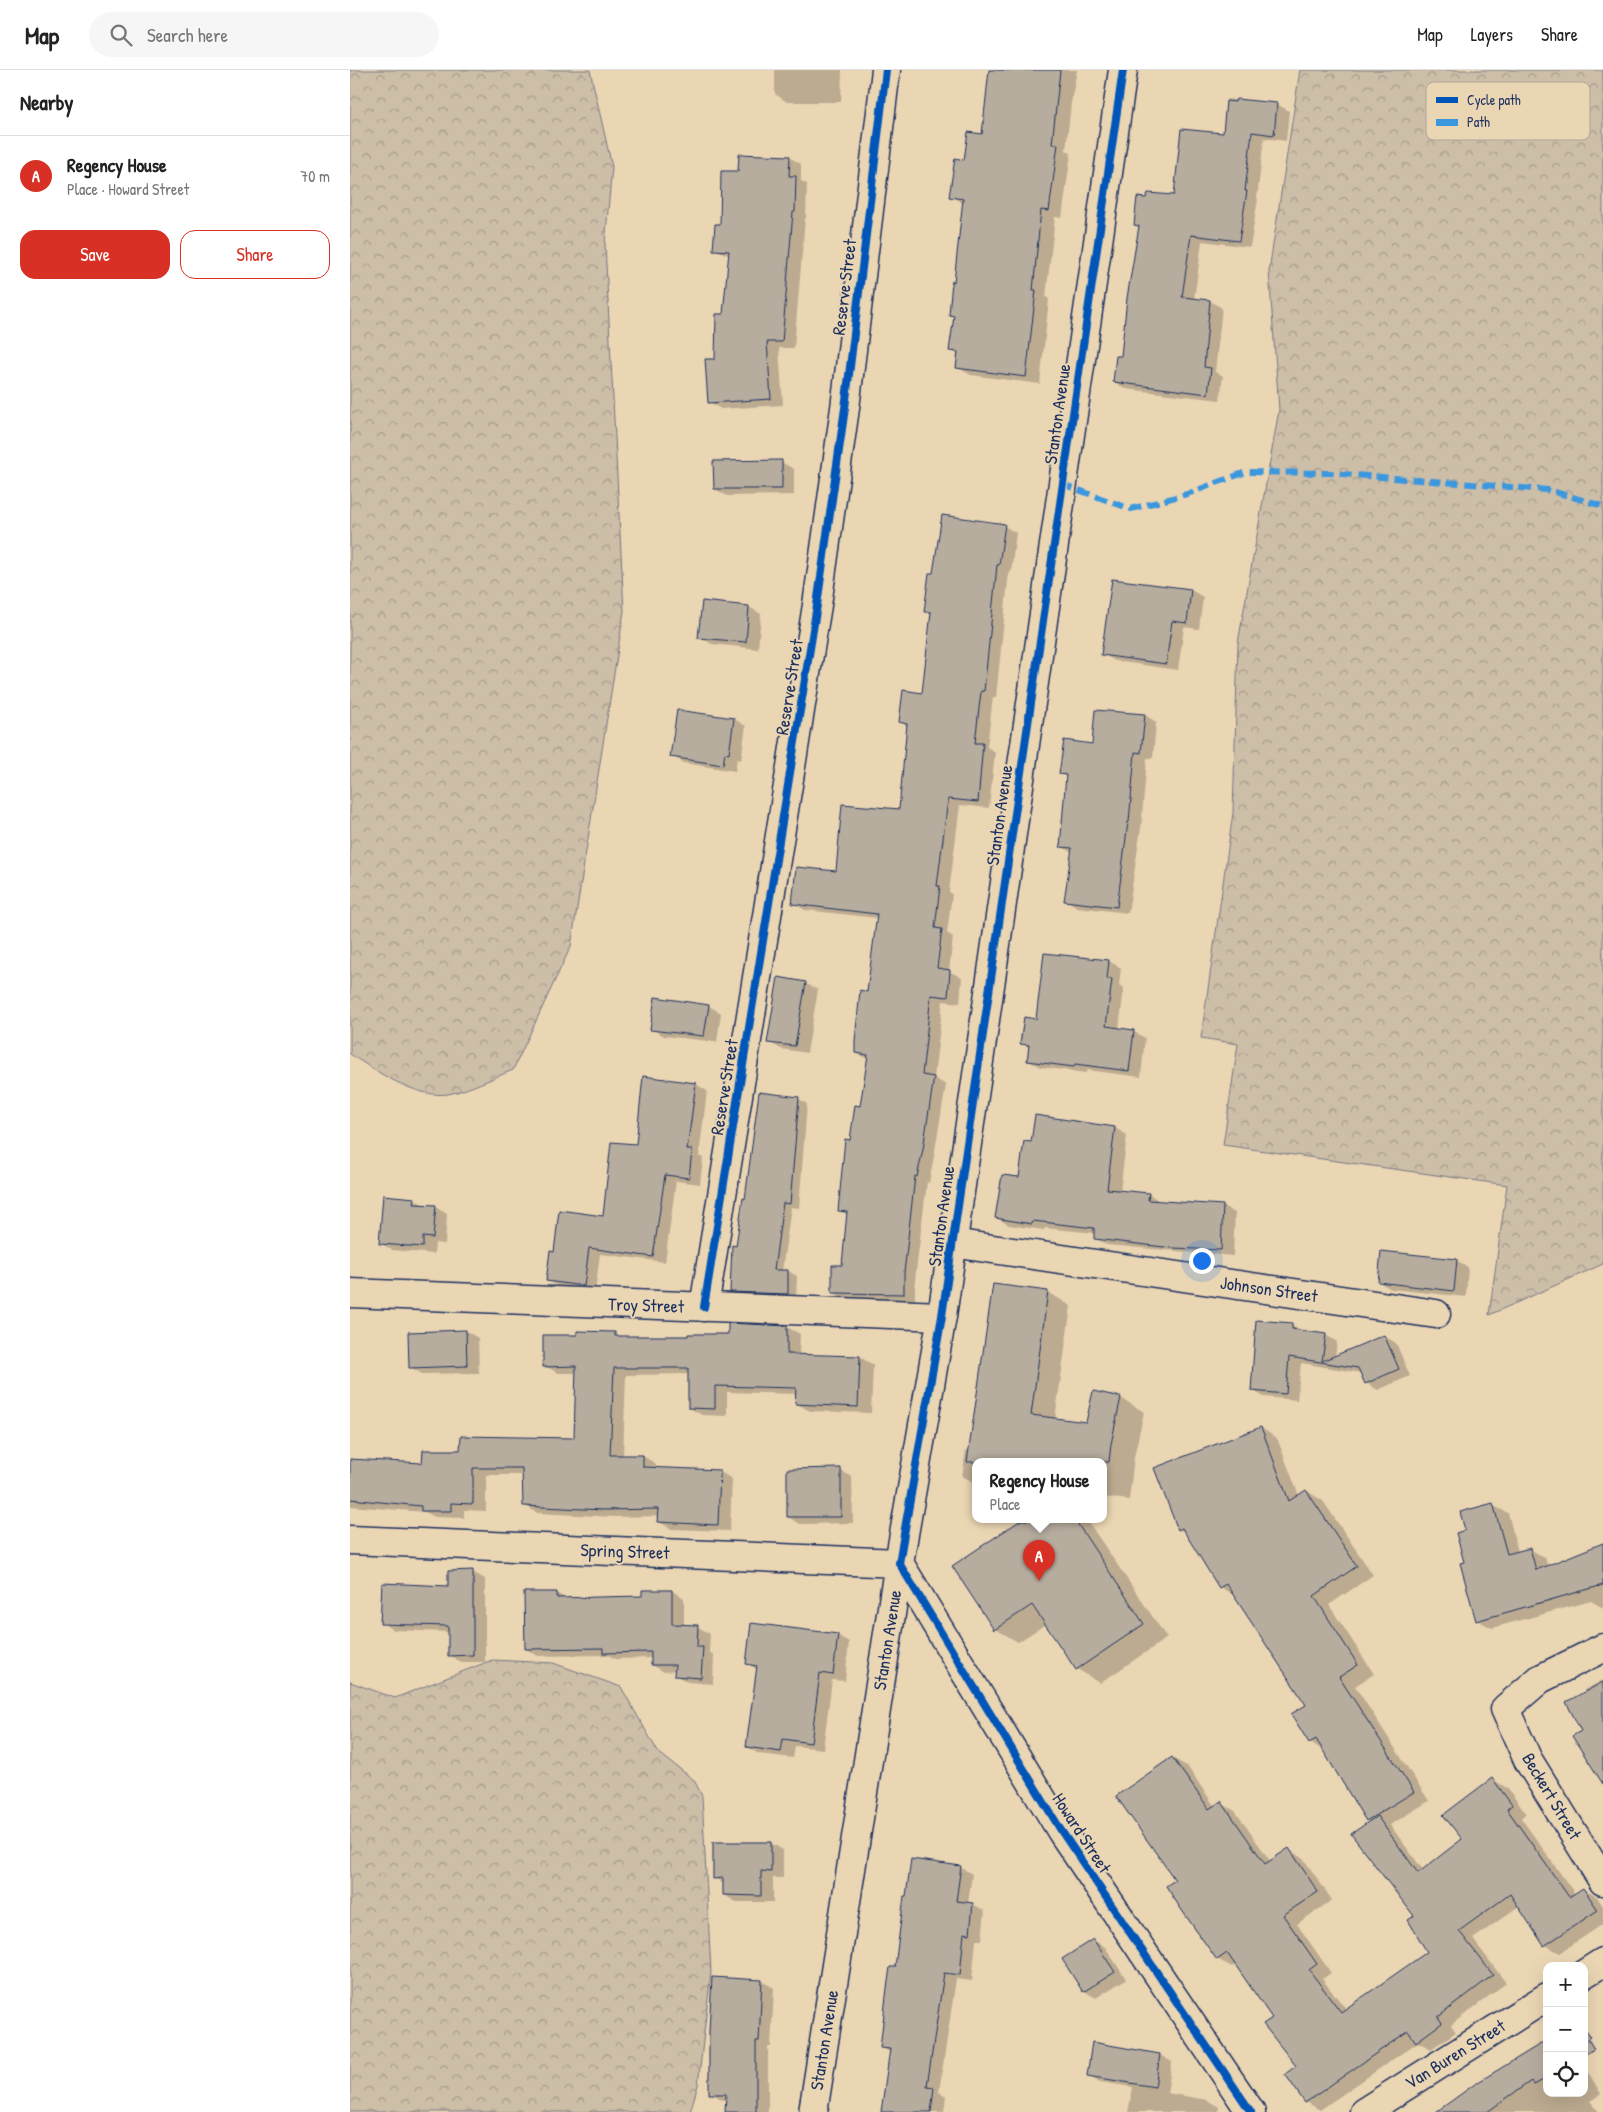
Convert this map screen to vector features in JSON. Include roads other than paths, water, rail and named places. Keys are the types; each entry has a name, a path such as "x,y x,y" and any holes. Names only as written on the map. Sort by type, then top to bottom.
{"street":[{"name":"Reserve Street","path":"704,1307 818,605 845,408 886,70"},
{"name":"Stanton Avenue","path":"813,2112 899,1563 942,1316 1123,70"},
{"name":"Johnson Street","path":"952,1243 1436,1314"},
{"name":"Troy Street","path":"350,1293 942,1316"},
{"name":"Spring Street","path":"350,1540 899,1563"},
{"name":"Howard Street","path":"899,1563 1062,1832 1251,2112"},
{"name":"Beckert Street","path":"1603,1648 1540,1679 1505,1708 1528,1760 1603,1881"},
{"path":"1588,1971 1603,1962"},
{"name":"Van Buren Street","path":"1364,2112 1543,1999"}],"place":[{"name":"Regency House","path":"1039,1581"}]}
